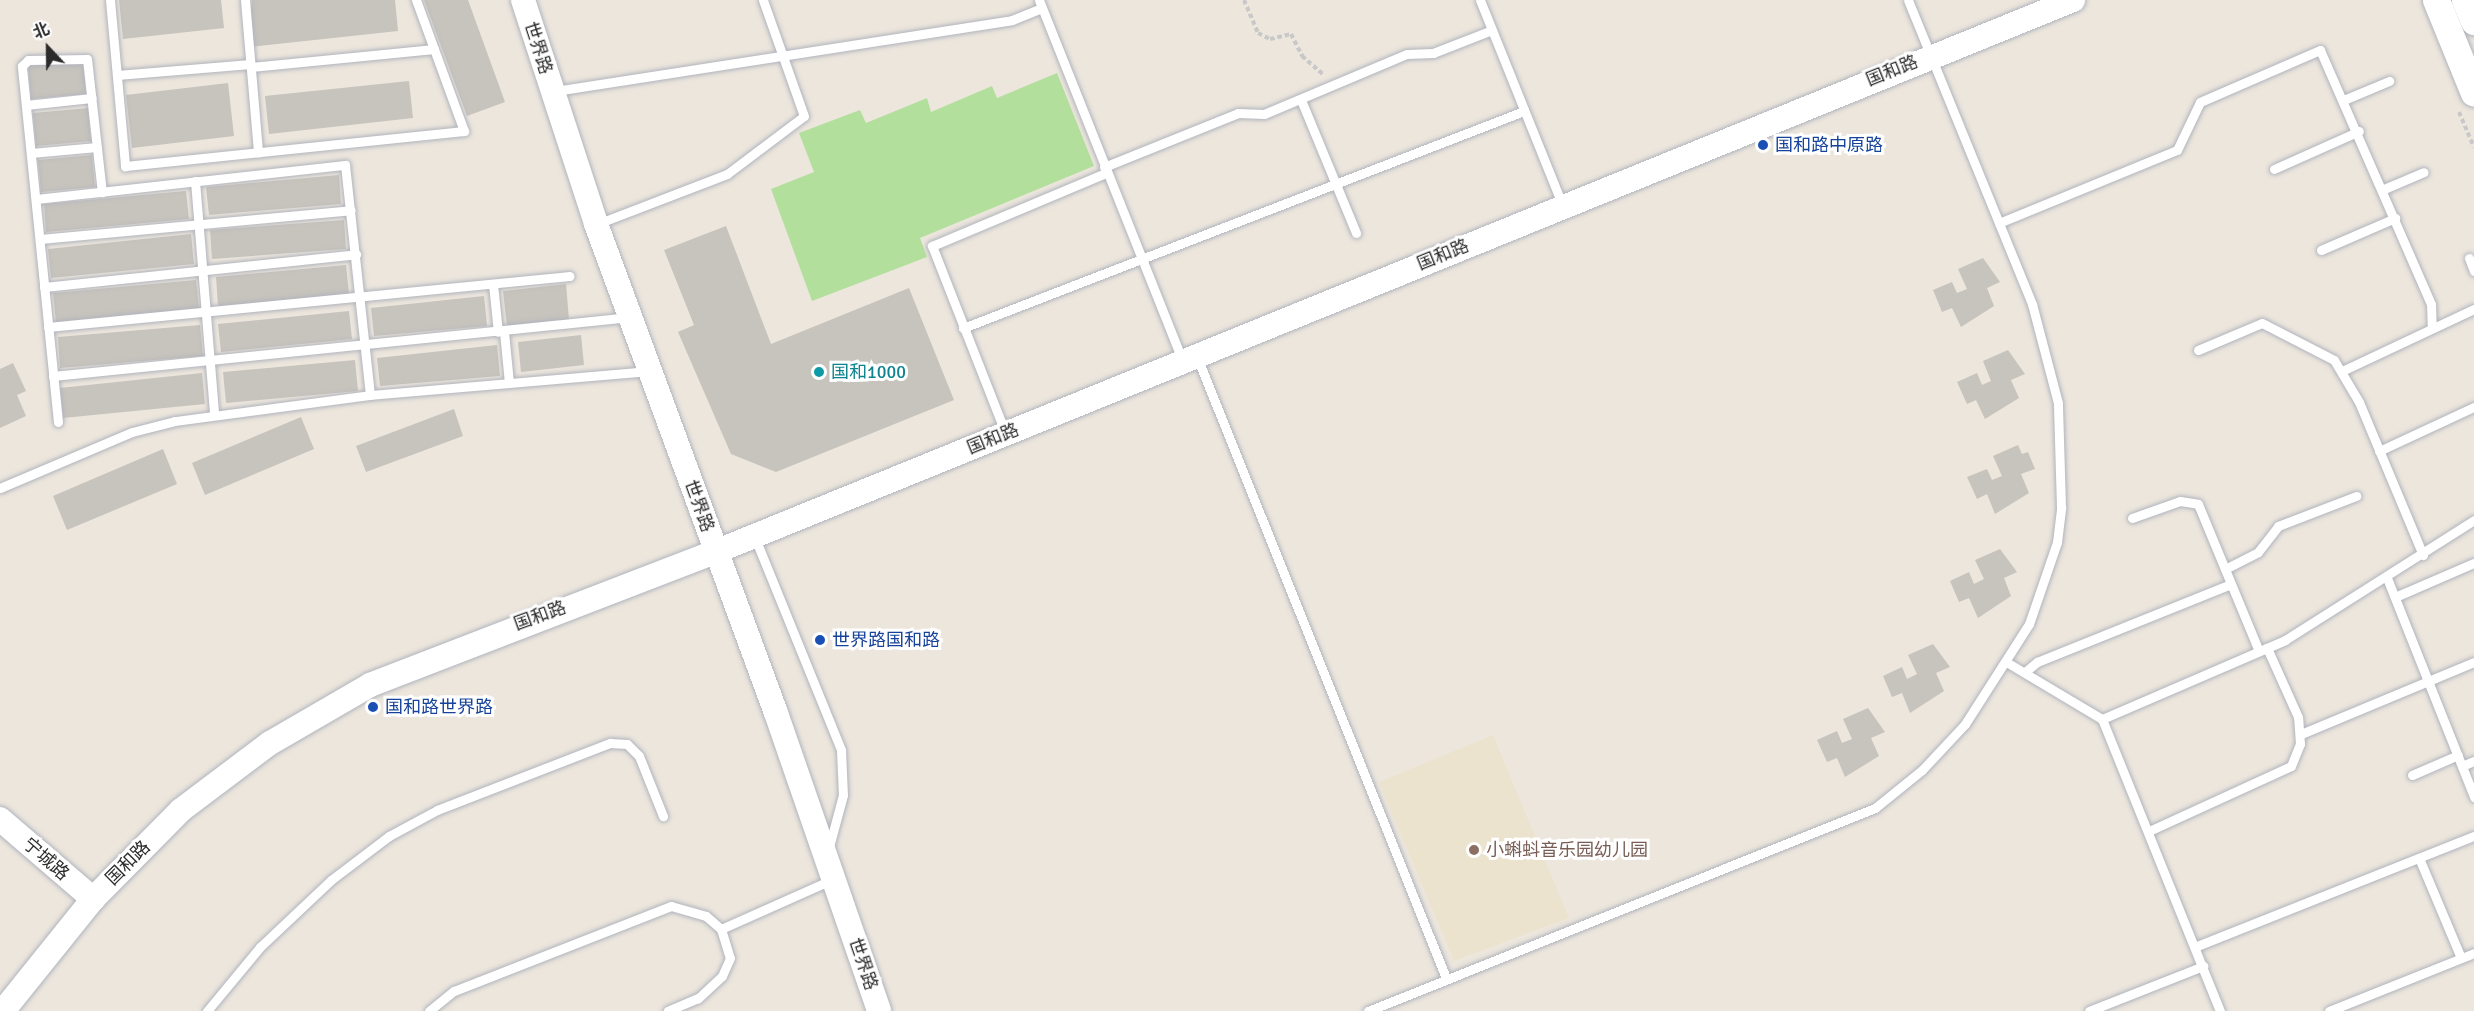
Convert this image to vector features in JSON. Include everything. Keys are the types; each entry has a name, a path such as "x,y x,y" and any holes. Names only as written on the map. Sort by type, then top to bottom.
{"main road":[{"path":"2436,0 2474,93"},
{"path":"2465,0 2474,21"}],"street":[{"name":"世界路","path":"523,0 596,224 827,855 879,1011"},
{"name":"国和路","path":"3,1011 93,899 181,810 270,743 370,685 715,552 1190,360 1931,55 2073,0"},
{"name":"宁城路","path":"0,819 93,899"}],"lane":[{"path":"111,0 125,166 464,131 416,0"},
{"path":"245,0 258,152"},
{"path":"596,224 727,174 769,138 797,124 804,106 763,0"},
{"path":"1480,0 1563,206"},
{"path":"1368,1011 1875,808 1922,770 1965,724 2008,663 2029,624 2057,542 2063,483 2058,403 2032,304 1908,0"},
{"path":"552,91 783,52 1012,20 1041,4 1141,257 1190,360 1446,978"},
{"path":"1006,434 933,246 1238,113 1264,114 1407,54 1434,53 1492,30"},
{"path":"117,75 434,49"},
{"path":"1999,223 2177,150 2200,102 2316,49 2327,56 2384,189 2431,304 2432,328"},
{"path":"58,422 22,66 28,60 82,55 92,98 102,192"},
{"path":"2346,99 2389,81"},
{"path":"26,105 92,98"},
{"path":"1301,99 1356,233"},
{"path":"963,328 1141,257 1524,111"},
{"path":"2274,169 2359,131"},
{"path":"31,153 98,147"},
{"path":"36,199 345,165 370,395"},
{"path":"2384,189 2424,172"},
{"path":"195,181 208,312 214,414"},
{"path":"40,239 351,210"},
{"path":"2321,250 2395,218"},
{"path":"44,287 356,254"},
{"path":"2469,258 2474,271"},
{"path":"48,327 570,276"},
{"path":"493,284 509,382"},
{"path":"2342,371 2474,309"},
{"path":"53,375 212,362 630,317"},
{"path":"2198,350 2262,322 2325,354 2342,371 2379,451 2422,555"},
{"path":"0,488 132,432 214,414 370,395 649,370"},
{"path":"2379,451 2474,407"},
{"path":"2225,569 2258,552 2278,526 2356,496"},
{"path":"2132,518 2194,501 2301,734 2287,770 2149,831"},
{"path":"2102,719 2263,650 2387,578 2474,520"},
{"path":"754,536 841,750 843,795 827,855"},
{"path":"2395,597 2474,563"},
{"path":"2387,578 2474,797"},
{"path":"2025,672 2043,659 2231,584"},
{"path":"2301,734 2474,662"},
{"path":"2008,663 2102,719 2197,946 2220,1011"},
{"path":"207,1011 260,947 331,880 389,836 437,810 619,744 639,756 663,816"},
{"path":"2412,775 2458,755"},
{"path":"2462,766 2474,761"},
{"path":"2197,946 2474,836"},
{"path":"2420,858 2461,958"},
{"path":"721,929 834,878"},
{"path":"429,1011 454,991 671,906 706,916 721,929 730,958 722,976 698,998 668,1011"},
{"path":"2329,1011 2474,952"},
{"path":"2089,1011 2203,966"}],"path":[{"path":"1244,0 1258,33 1270,39 1291,34 1306,62 1336,84"}],"shaded area":[{"name":"小蝌蚪音乐园幼儿园","path":"1493,735 1569,918 1454,961 1379,782"}],"green space":[{"path":"1057,73 1094,166 920,238 927,257 812,301 771,189 814,172 799,133 860,110 866,123 927,98 931,112 992,86 997,98"}],"building":[{"path":"119,0 221,0 224,28 123,39"},
{"path":"252,0 395,0 398,31 249,47"},
{"path":"424,0 468,0 505,102 467,116"},
{"path":"83,60 86,94 31,99 28,66"},
{"path":"409,81 413,118 269,134 265,96"},
{"path":"228,83 234,136 132,148 126,95"},
{"path":"88,108 91,141 36,146 33,113"},
{"path":"92,155 95,187 41,192 38,160"},
{"path":"339,175 341,204 209,215 206,187"},
{"path":"186,191 189,219 46,232 44,204"},
{"path":"344,220 346,249 212,259 210,230"},
{"name":"国和1000","path":"726,226 771,344 909,288 954,400 776,472 731,454 678,332 694,325 664,250"},
{"path":"191,234 194,264 51,278 48,249"},
{"path":"1983,258 2000,282 1987,288 1994,306 1961,327 1952,308 1942,312 1933,290 1952,282 1957,293 1967,289 1958,269"},
{"path":"346,265 349,294 218,306 216,277"},
{"path":"196,280 199,309 56,322 53,293"},
{"path":"566,284 569,320 507,327 503,291"},
{"path":"484,296 487,326 374,336 371,308"},
{"path":"349,311 352,339 221,352 218,324"},
{"path":"200,325 203,356 60,368 58,337"},
{"path":"581,335 584,365 521,372 518,342"},
{"path":"497,345 500,376 380,386 377,358"},
{"path":"2008,350 2025,374 2011,380 2019,398 1985,419 1976,400 1967,404 1957,382 1977,373 1982,385 1991,381 1983,361"},
{"path":"355,360 358,391 226,403 223,372"},
{"path":"13,363 26,391 17,395 26,416 0,428 0,369"},
{"path":"202,373 205,404 63,418 60,388"},
{"path":"454,409 463,436 366,472 356,446"},
{"path":"301,417 314,449 205,495 192,463"},
{"path":"2018,445 2022,454 2028,452 2035,469 2021,474 2029,493 1995,514 1987,494 1977,499 1967,477 1987,469 1992,480 2002,476 1993,456"},
{"path":"163,449 177,484 67,530 53,496"},
{"path":"2000,549 2017,572 2004,578 2011,596 1978,618 1969,598 1959,602 1950,581 1969,572 1974,584 1984,579 1975,560"},
{"path":"1933,644 1950,667 1936,673 1944,691 1910,713 1902,693 1892,697 1883,676 1902,667 1907,679 1917,674 1908,655"},
{"path":"1868,708 1885,732 1871,738 1879,756 1845,777 1837,758 1827,762 1817,740 1837,731 1842,743 1852,739 1843,719"}],"place":[{"name":"国和路中原路","path":"1763,145"},
{"name":"国和1000","path":"819,372"},
{"name":"世界路国和路","path":"820,640"},
{"name":"国和路世界路","path":"373,707"},
{"name":"小蝌蚪音乐园幼儿园","path":"1474,850"}]}
